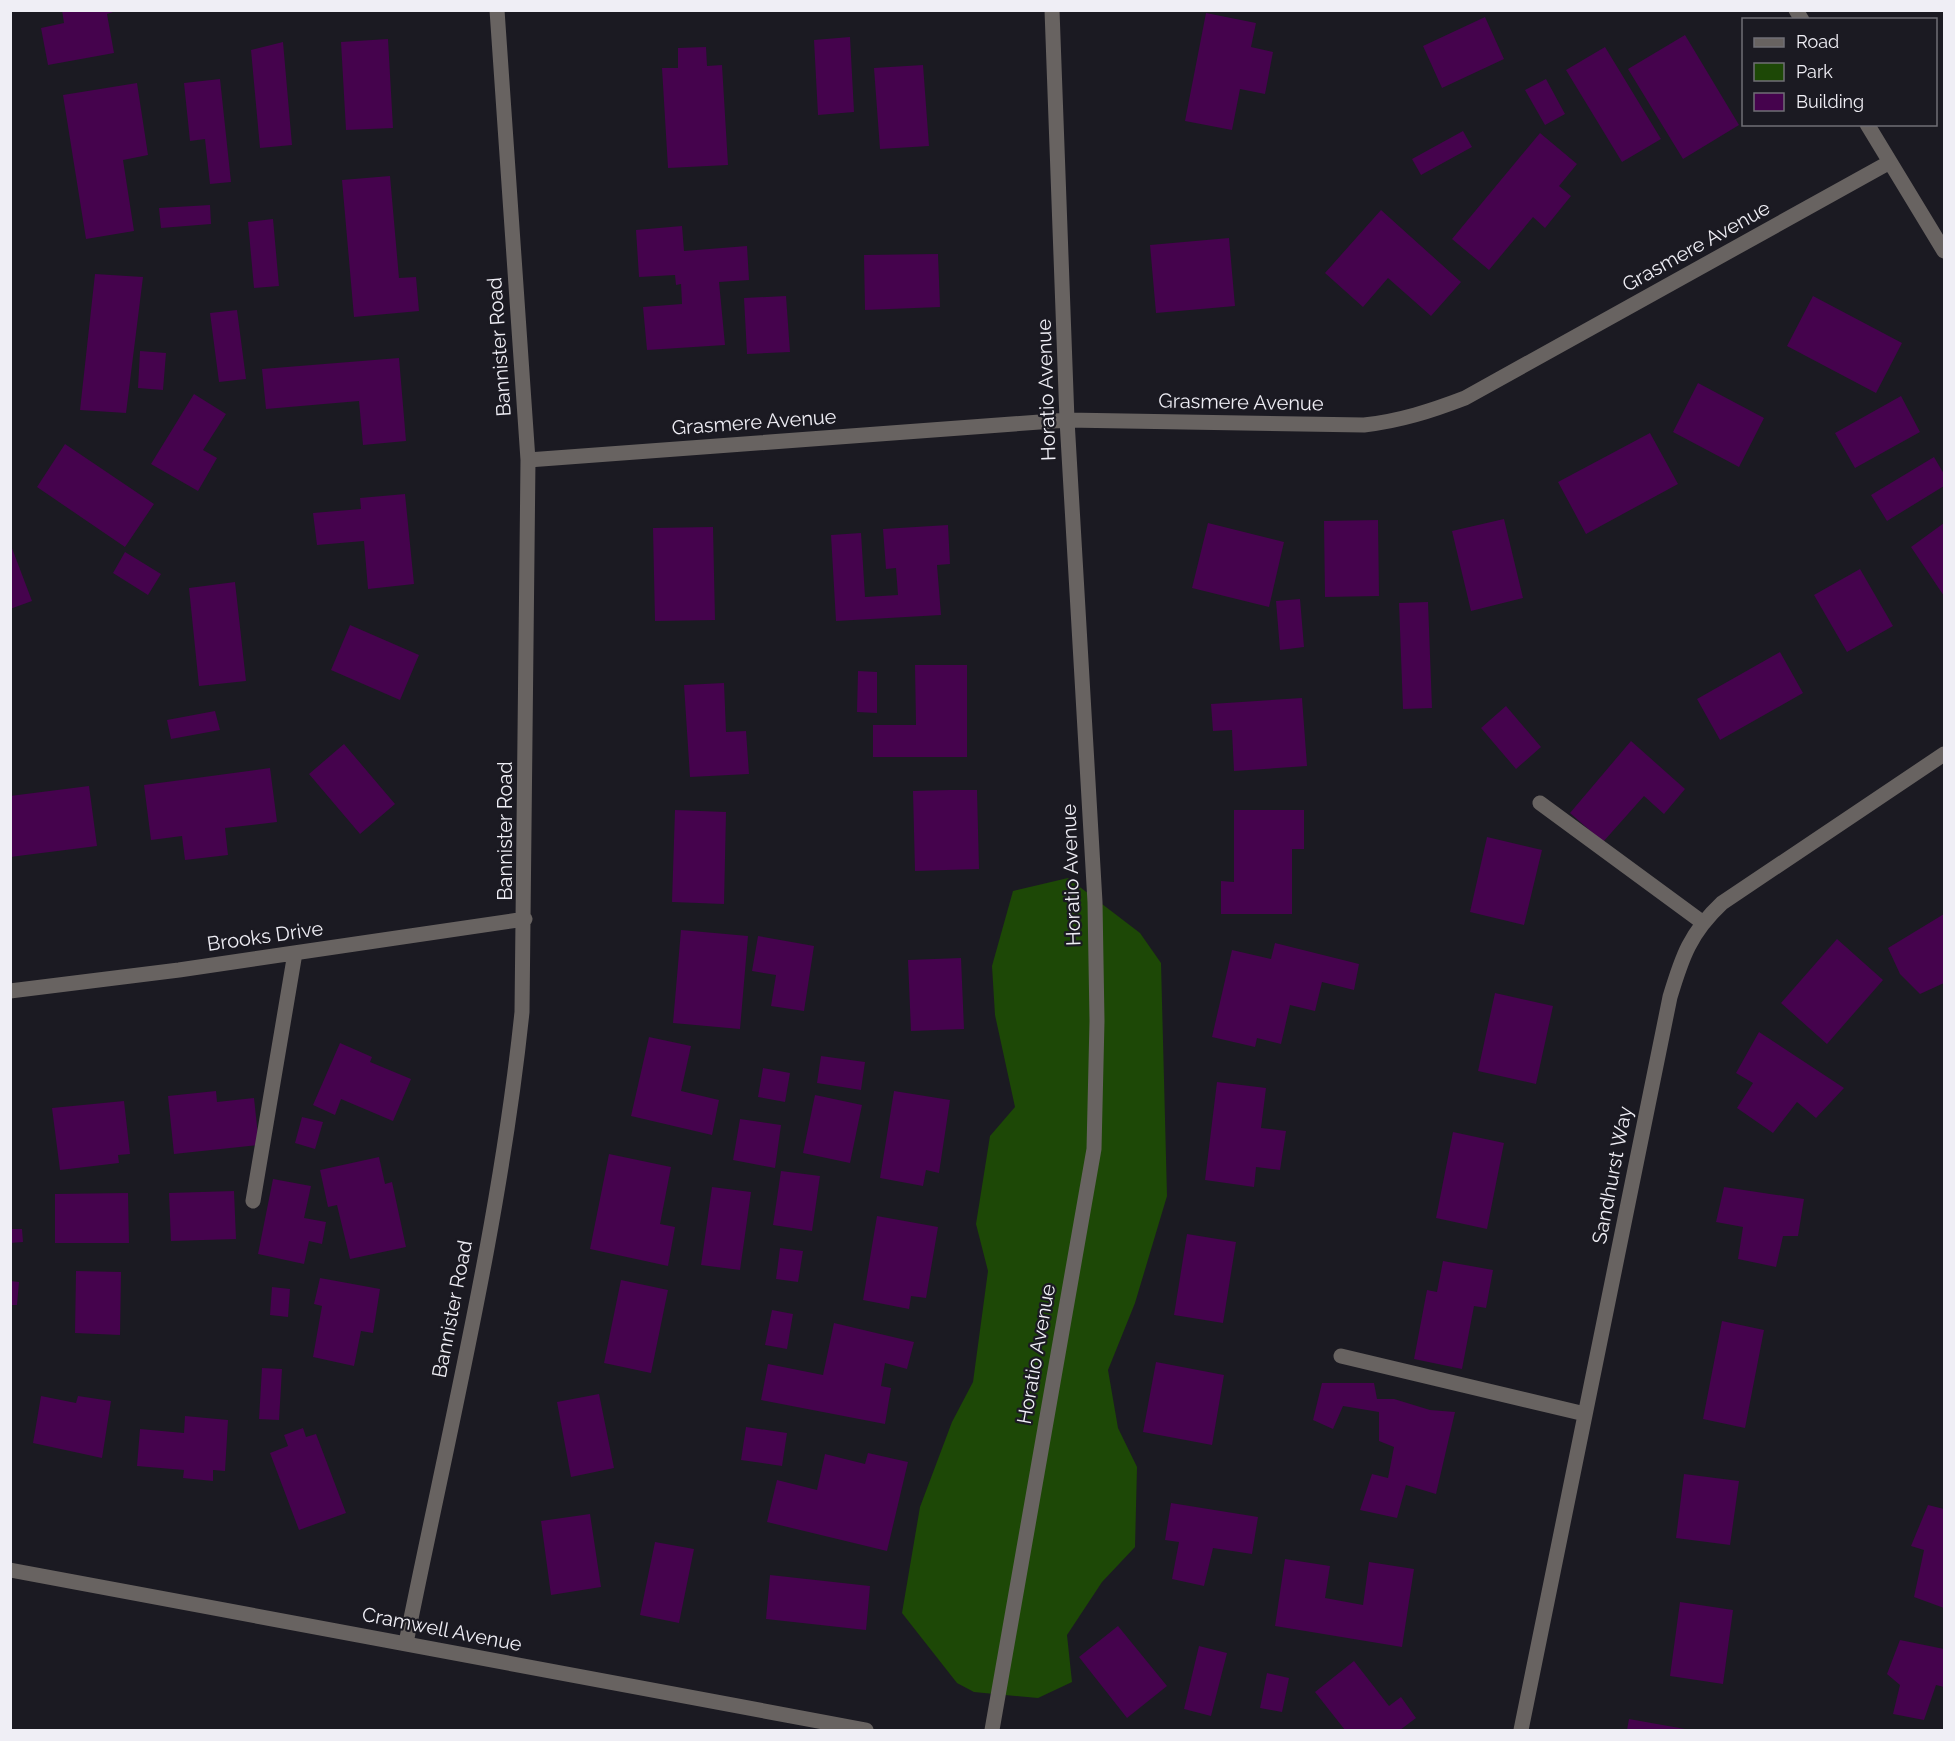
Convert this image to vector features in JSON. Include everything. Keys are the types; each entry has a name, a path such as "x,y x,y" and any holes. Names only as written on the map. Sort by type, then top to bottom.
{"street":[{"name":"Bannister Road","path":"405,1643 486,1249 514,1094 522,1012 525,919 528,459 497,10"},
{"name":"Horatio Avenue","path":"992,1731 1094,1149 1095,902 1067,420 1053,10"},
{"path":"1868,126 1944,251"},
{"name":"Grasmere Avenue","path":"528,459 1067,420 1364,425 1420,415 1465,398 1890,162"},
{"name":"Sandhurst Way","path":"1521,1731 1670,997 1683,952 1702,922 1722,903 1944,754"},
{"path":"1540,803 1702,922"},
{"name":"Brooks Drive","path":"10,991 295,953 525,919"},
{"path":"253,1201 295,953"},
{"path":"1341,1356 1585,1414"},
{"name":"Cramwell Avenue","path":"10,1570 866,1731"}],"green space":[{"path":"1068,878 1140,933 1161,963 1167,1196 1135,1303 1108,1370 1118,1428 1137,1467 1135,1547 1102,1582 1067,1635 1072,1682 1038,1698 974,1692 957,1683 902,1613 920,1507 952,1422 973,1382 988,1271 976,1224 990,1136 1015,1107 995,1015 992,966 1013,891"}],"building":[{"path":"62,10 119,10 107,14 114,53 48,65 41,28 64,23"},
{"path":"1206,13 1256,23 1251,47 1273,52 1265,94 1240,89 1232,130 1185,121"},
{"path":"1485,17 1504,59 1442,88 1423,46"},
{"path":"1685,35 1739,125 1683,159 1628,69"},
{"path":"850,37 854,112 818,115 814,40"},
{"path":"388,39 393,128 346,130 341,42"},
{"path":"283,42 292,145 260,148 251,50"},
{"path":"706,47 707,66 722,65 728,165 668,168 662,68 678,68 678,48"},
{"path":"1605,47 1661,139 1622,162 1566,70"},
{"path":"923,65 929,146 880,149 874,68"},
{"path":"220,79 231,182 210,184 205,139 190,141 184,83"},
{"path":"1546,79 1565,114 1545,125 1525,90"},
{"path":"137,83 148,155 123,160 134,231 86,239 63,95"},
{"path":"1463,131 1472,147 1421,175 1412,159"},
{"path":"1540,133 1577,164 1559,186 1571,196 1545,228 1533,217 1489,270 1452,239"},
{"path":"390,176 399,278 416,277 419,311 354,317 342,180"},
{"path":"210,205 211,224 161,228 159,208"},
{"path":"1381,210 1461,282 1431,316 1388,278 1363,307 1325,273"},
{"path":"273,219 279,286 254,288 248,222"},
{"path":"682,226 684,251 747,246 749,280 719,282 725,345 647,350 643,307 682,304 681,284 676,285 675,275 639,277 636,230"},
{"path":"1229,238 1235,306 1156,313 1150,245"},
{"path":"938,254 940,307 865,310 864,255"},
{"path":"95,274 143,277 126,413 80,410"},
{"path":"786,296 790,352 747,354 744,298"},
{"path":"1813,296 1902,343 1876,393 1787,346"},
{"path":"237,310 246,379 219,382 210,313"},
{"path":"140,351 166,353 163,390 138,388"},
{"path":"399,358 406,441 363,445 359,401 266,409 262,369"},
{"path":"1698,383 1764,418 1739,467 1673,432"},
{"path":"194,394 226,414 203,450 217,458 198,491 151,464"},
{"path":"1901,396 1920,432 1855,468 1835,433"},
{"path":"1650,433 1678,484 1586,534 1558,482"},
{"path":"65,444 154,504 125,547 37,487"},
{"path":"1934,457 1944,474 1944,486 1887,521 1871,495"},
{"path":"405,494 414,584 368,589 364,541 317,545 313,513 361,509 360,498"},
{"path":"1504,519 1523,598 1471,611 1452,531"},
{"path":"1378,520 1379,596 1325,597 1324,521"},
{"path":"1208,523 1284,542 1269,607 1192,588"},
{"path":"1944,523 1944,596 1911,547"},
{"path":"948,525 950,564 937,565 941,615 836,621 831,535 861,533 865,597 898,595 896,568 886,569 883,529"},
{"path":"713,527 715,620 655,621 653,528"},
{"path":"10,543 32,601 10,609"},
{"path":"125,552 161,574 148,595 113,573"},
{"path":"1860,569 1893,626 1847,652 1814,595"},
{"path":"235,582 246,681 199,686 189,588"},
{"path":"1300,599 1304,647 1280,650 1276,601"},
{"path":"1428,602 1432,708 1403,709 1399,603"},
{"path":"350,625 419,655 400,700 331,670"},
{"path":"1780,652 1803,693 1720,740 1697,699"},
{"path":"915,665 967,665 967,757 873,757 873,725 916,725"},
{"path":"858,671 877,672 877,713 857,712"},
{"path":"724,683 726,732 746,731 749,774 690,777 684,685"},
{"path":"1302,698 1307,766 1234,771 1232,730 1213,731 1211,704"},
{"path":"1506,706 1541,747 1516,769 1481,728"},
{"path":"215,711 220,730 171,739 167,720"},
{"path":"1631,741 1685,789 1664,814 1644,796 1603,842 1570,813"},
{"path":"344,744 395,804 360,834 309,774"},
{"path":"270,768 277,822 225,828 228,855 185,860 182,836 151,840 144,785"},
{"path":"89,786 97,846 10,857 10,796"},
{"path":"977,790 979,869 915,871 913,791"},
{"path":"675,810 726,812 724,904 672,902"},
{"path":"1234,810 1304,810 1304,849 1292,849 1292,914 1221,914 1221,881 1234,882"},
{"path":"1487,837 1542,850 1524,925 1470,912"},
{"path":"1944,914 1944,983 1920,994 1900,974 1888,948"},
{"path":"681,930 748,936 740,1029 673,1023"},
{"path":"758,936 814,946 804,1011 771,1006 776,975 752,971"},
{"path":"1837,939 1883,980 1827,1044 1781,1003"},
{"path":"1275,943 1359,964 1354,990 1322,982 1315,1011 1290,1005 1281,1044 1257,1038 1255,1047 1212,1037 1232,950 1271,959"},
{"path":"961,958 964,1029 911,1031 908,960"},
{"path":"1495,993 1553,1006 1536,1084 1478,1071"},
{"path":"1759,1032 1844,1088 1816,1118 1797,1102 1773,1133 1737,1108 1753,1083 1736,1073"},
{"path":"649,1037 691,1046 681,1091 719,1100 712,1135 631,1116"},
{"path":"340,1043 372,1057 370,1062 411,1079 393,1121 341,1099 335,1115 313,1105"},
{"path":"821,1056 865,1062 861,1090 817,1083"},
{"path":"763,1068 790,1073 785,1102 758,1097"},
{"path":"1217,1082 1266,1088 1261,1128 1286,1131 1280,1170 1256,1167 1254,1187 1205,1180"},
{"path":"216,1091 217,1102 254,1098 259,1145 174,1154 168,1096"},
{"path":"894,1091 950,1100 939,1173 926,1170 923,1186 880,1178"},
{"path":"815,1095 862,1105 850,1163 803,1153"},
{"path":"124,1101 130,1154 118,1155 119,1163 60,1170 52,1108"},
{"path":"302,1117 323,1122 315,1149 295,1143"},
{"path":"740,1119 781,1125 775,1168 733,1160"},
{"path":"1453,1132 1504,1143 1487,1229 1436,1218"},
{"path":"609,1154 671,1167 660,1224 675,1227 668,1266 590,1249"},
{"path":"379,1157 385,1184 392,1182 406,1247 350,1259 337,1205 328,1207 320,1170"},
{"path":"781,1171 820,1176 812,1231 773,1225"},
{"path":"273,1179 311,1186 304,1218 326,1222 322,1244 309,1241 304,1264 258,1254"},
{"path":"712,1187 751,1192 740,1270 701,1265"},
{"path":"1724,1187 1804,1199 1798,1236 1783,1236 1776,1267 1738,1259 1743,1227 1716,1222"},
{"path":"234,1191 236,1239 171,1241 169,1193"},
{"path":"128,1193 129,1243 55,1243 55,1194"},
{"path":"877,1216 938,1227 926,1298 911,1296 909,1309 863,1300"},
{"path":"10,1229 22,1229 23,1242 10,1243"},
{"path":"1187,1234 1236,1242 1223,1323 1174,1315"},
{"path":"780,1248 803,1251 798,1282 776,1279"},
{"path":"1443,1261 1493,1270 1486,1308 1474,1306 1462,1369 1414,1359 1427,1290 1437,1292"},
{"path":"76,1271 121,1272 120,1335 75,1333"},
{"path":"320,1278 380,1289 373,1333 361,1331 354,1366 313,1357 322,1306 314,1304"},
{"path":"621,1280 668,1290 651,1373 604,1363"},
{"path":"10,1281 19,1282 17,1305 10,1305"},
{"path":"272,1287 290,1289 288,1317 270,1315"},
{"path":"772,1310 793,1314 787,1349 765,1345"},
{"path":"1722,1321 1764,1330 1745,1428 1703,1419"},
{"path":"834,1323 914,1342 907,1369 885,1363 881,1386 891,1388 885,1424 761,1400 768,1364 823,1375"},
{"path":"1156,1362 1224,1375 1212,1445 1143,1432"},
{"path":"262,1368 282,1369 279,1420 259,1419"},
{"path":"1322,1383 1374,1383 1377,1399 1394,1399 1430,1410 1455,1412 1436,1494 1406,1485 1397,1518 1360,1510 1372,1474 1388,1478 1394,1447 1379,1441 1379,1412 1343,1406 1333,1429 1313,1420"},
{"path":"599,1394 614,1468 571,1477 557,1402"},
{"path":"41,1396 76,1403 78,1396 111,1401 102,1458 33,1443"},
{"path":"185,1416 228,1420 225,1471 213,1470 213,1481 183,1478 184,1470 137,1466 140,1429 184,1433"},
{"path":"746,1427 787,1433 782,1466 741,1460"},
{"path":"303,1428 306,1437 316,1434 346,1513 299,1530 270,1453 288,1446 284,1435"},
{"path":"868,1453 908,1462 887,1551 767,1522 777,1480 817,1490 825,1454 865,1464"},
{"path":"1684,1474 1739,1481 1730,1545 1676,1538"},
{"path":"1171,1503 1258,1517 1252,1554 1213,1548 1204,1586 1172,1579 1179,1542 1165,1540"},
{"path":"1928,1505 1944,1509 1944,1608 1914,1597 1924,1550 1911,1546"},
{"path":"590,1514 601,1587 551,1595 541,1521"},
{"path":"655,1542 694,1549 679,1623 640,1615"},
{"path":"1285,1559 1330,1566 1325,1598 1363,1605 1369,1562 1414,1569 1402,1647 1275,1626"},
{"path":"770,1575 870,1586 866,1630 766,1619"},
{"path":"1680,1602 1733,1610 1723,1684 1670,1676"},
{"path":"1118,1626 1167,1686 1127,1718 1079,1657"},
{"path":"1900,1640 1944,1649 1944,1687 1936,1685 1924,1720 1893,1714 1900,1685 1887,1674"},
{"path":"1199,1646 1227,1653 1211,1716 1184,1709"},
{"path":"1354,1661 1389,1706 1401,1697 1416,1718 1400,1730 1345,1730 1315,1692"},
{"path":"1267,1673 1289,1678 1282,1712 1260,1708"},
{"path":"1629,1719 1685,1729 1685,1730 1627,1730"}]}
